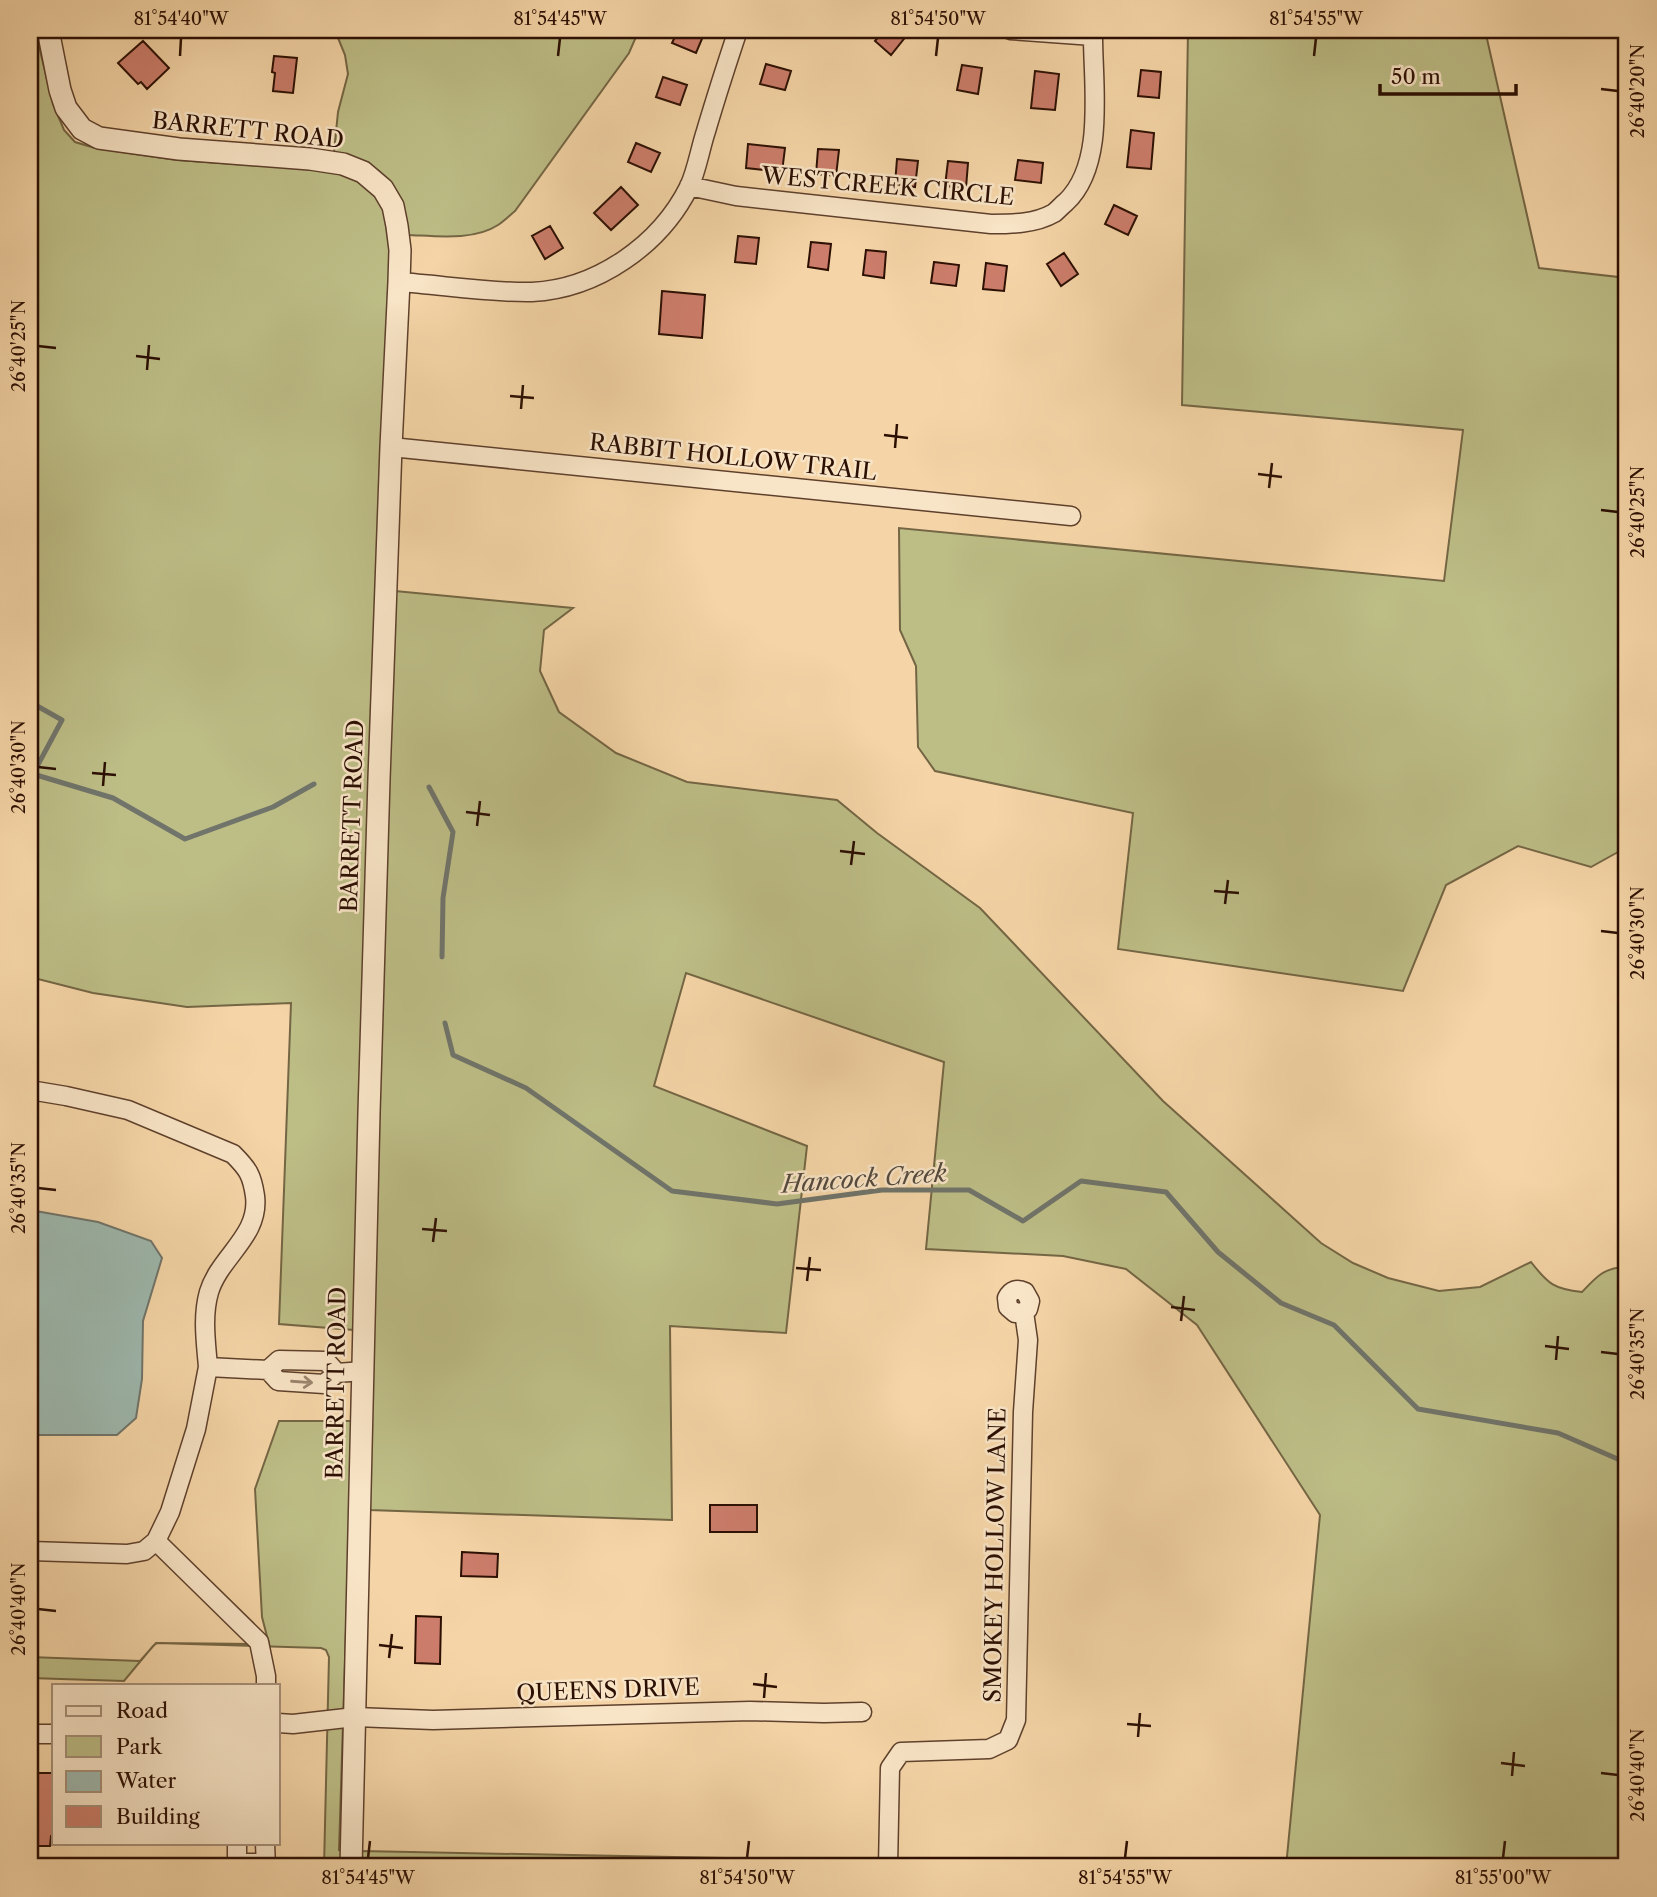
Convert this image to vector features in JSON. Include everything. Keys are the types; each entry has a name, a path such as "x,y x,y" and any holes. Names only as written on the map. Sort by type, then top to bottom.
{"street":[{"name":"BARRETT ROAD","path":"48,30 66,108 82,129 99,138 178,149 343,164 363,172 383,189 393,206 400,250 379,779 351,1867"},
{"path":"399,282 531,292 554,289 592,278 618,264 643,245 662,225 689,186 738,30"},
{"path":"1010,30 1093,33"},
{"name":"WESTCREEK CIRCLE","path":"689,186 736,196 991,224 1021,224 1054,213 1074,194 1088,168 1093,137 1093,33"},
{"name":"RABBIT HOLLOW TRAIL","path":"391,447 1070,516"},
{"path":"30,1090 128,1110 233,1154 252,1180 256,1206 250,1229 224,1264 209,1291 205,1326 208,1367 197,1429 170,1512 156,1541 144,1551 127,1554 30,1551"},
{"name":"SMOKEY HOLLOW LANE","path":"888,1867 890,1768 901,1752 989,1749 1007,1740 1016,1720 1023,1412 1028,1340 1024,1312"},
{"path":"208,1367 268,1370 279,1360 326,1361 337,1373 363,1371"},
{"path":"156,1541 258,1642 266,1684"},
{"name":"QUEENS DRIVE","path":"280,1723 355,1717 433,1720 750,1711 862,1712"},
{"path":"30,1734 52,1734"},
{"path":"237,1844 237,1865 266,1865 265,1844"}],"green space":[{"path":"30,30 35,30 53,104 64,130 75,142 95,148 177,160 309,169 340,174 358,181 376,197 384,210 390,251 339,1850 342,1851 341,1867 324,1867 329,1657 326,1650 157,1643 269,1644 262,1617 255,1489 279,1421 351,1421 354,1330 279,1324 291,1003 187,1007 93,993 30,977"},
{"path":"337,30 639,30 629,53 515,211 488,230 466,235 442,236 408,235 395,196 385,177 365,162 334,152 338,112 348,74"},
{"path":"1188,30 1485,30 1539,268 1627,278 1627,847 1591,867 1518,846 1446,885 1403,991 1118,949 1133,813 935,771 918,747 916,666 900,630 899,528 1444,581 1463,430 1182,405"},
{"path":"395,591 573,608 544,630 540,671 559,712 616,753 687,782 837,800 877,833 980,908 1163,1101 1321,1243 1353,1263 1388,1278 1439,1291 1480,1287 1531,1262 1552,1284 1582,1292 1602,1274 1627,1267 1627,1867 1286,1867 1320,1515 1197,1325 1126,1269 1063,1256 926,1249 944,1062 686,973 654,1086 807,1146 786,1333 670,1326 672,1520 369,1510 378,1113"},
{"path":"148,1652 124,1681 30,1678 30,1657 140,1661"},
{"path":"361,1851 878,1861 878,1867 360,1867"}],"water":[{"path":"30,1210 98,1222 151,1241 162,1258 143,1321 142,1379 136,1418 117,1435 30,1435"}],"building":[{"path":"678,30 693,30 704,34 696,53 672,43"},
{"path":"884,30 911,30 891,55 875,41"},
{"path":"143,41 169,68 147,89 141,82 138,84 118,63"},
{"path":"274,56 297,58 293,93 273,91"},
{"path":"766,64 791,71 785,90 760,84"},
{"path":"962,65 982,68 978,94 957,90"},
{"path":"1141,70 1161,72 1159,98 1138,96"},
{"path":"1035,71 1059,74 1055,110 1031,108"},
{"path":"663,77 687,85 680,105 656,97"},
{"path":"1131,130 1154,133 1151,169 1127,167"},
{"path":"636,143 660,153 651,172 628,162"},
{"path":"748,144 785,148 782,172 746,168"},
{"path":"818,149 839,150 836,176 816,174"},
{"path":"897,159 918,161 915,187 895,184"},
{"path":"1018,160 1043,163 1041,183 1015,180"},
{"path":"948,161 968,163 966,188 945,186"},
{"path":"621,187 638,205 611,230 594,213"},
{"path":"1114,205 1137,216 1128,235 1105,224"},
{"path":"550,226 563,248 545,259 532,236"},
{"path":"738,236 759,238 756,264 735,262"},
{"path":"811,242 831,244 828,270 808,267"},
{"path":"866,250 886,252 884,278 863,275"},
{"path":"1064,253 1078,274 1061,286 1047,264"},
{"path":"934,262 959,265 956,286 931,283"},
{"path":"986,263 1007,266 1004,291 983,289"},
{"path":"662,291 705,295 702,338 659,334"},
{"path":"710,1505 757,1505 757,1532 710,1532"},
{"path":"462,1552 498,1554 497,1577 461,1576"},
{"path":"416,1616 441,1617 440,1664 415,1663"},
{"path":"36,1773 52,1773 50,1846 30,1846 30,1778 36,1778"}],"waterway":[{"name":"Hancock Creek","path":"30,702 62,720 33,774 113,798 185,839 273,807 314,784"},
{"name":"Hancock Creek","path":"429,787 453,832 443,898 442,957"},
{"name":"Hancock Creek","path":"445,1023 453,1055 526,1088 672,1191 777,1204 882,1190 969,1190 1023,1221 1081,1181 1166,1192 1218,1252 1281,1303 1334,1325 1418,1409 1558,1433 1620,1460 1627,1496"}]}
